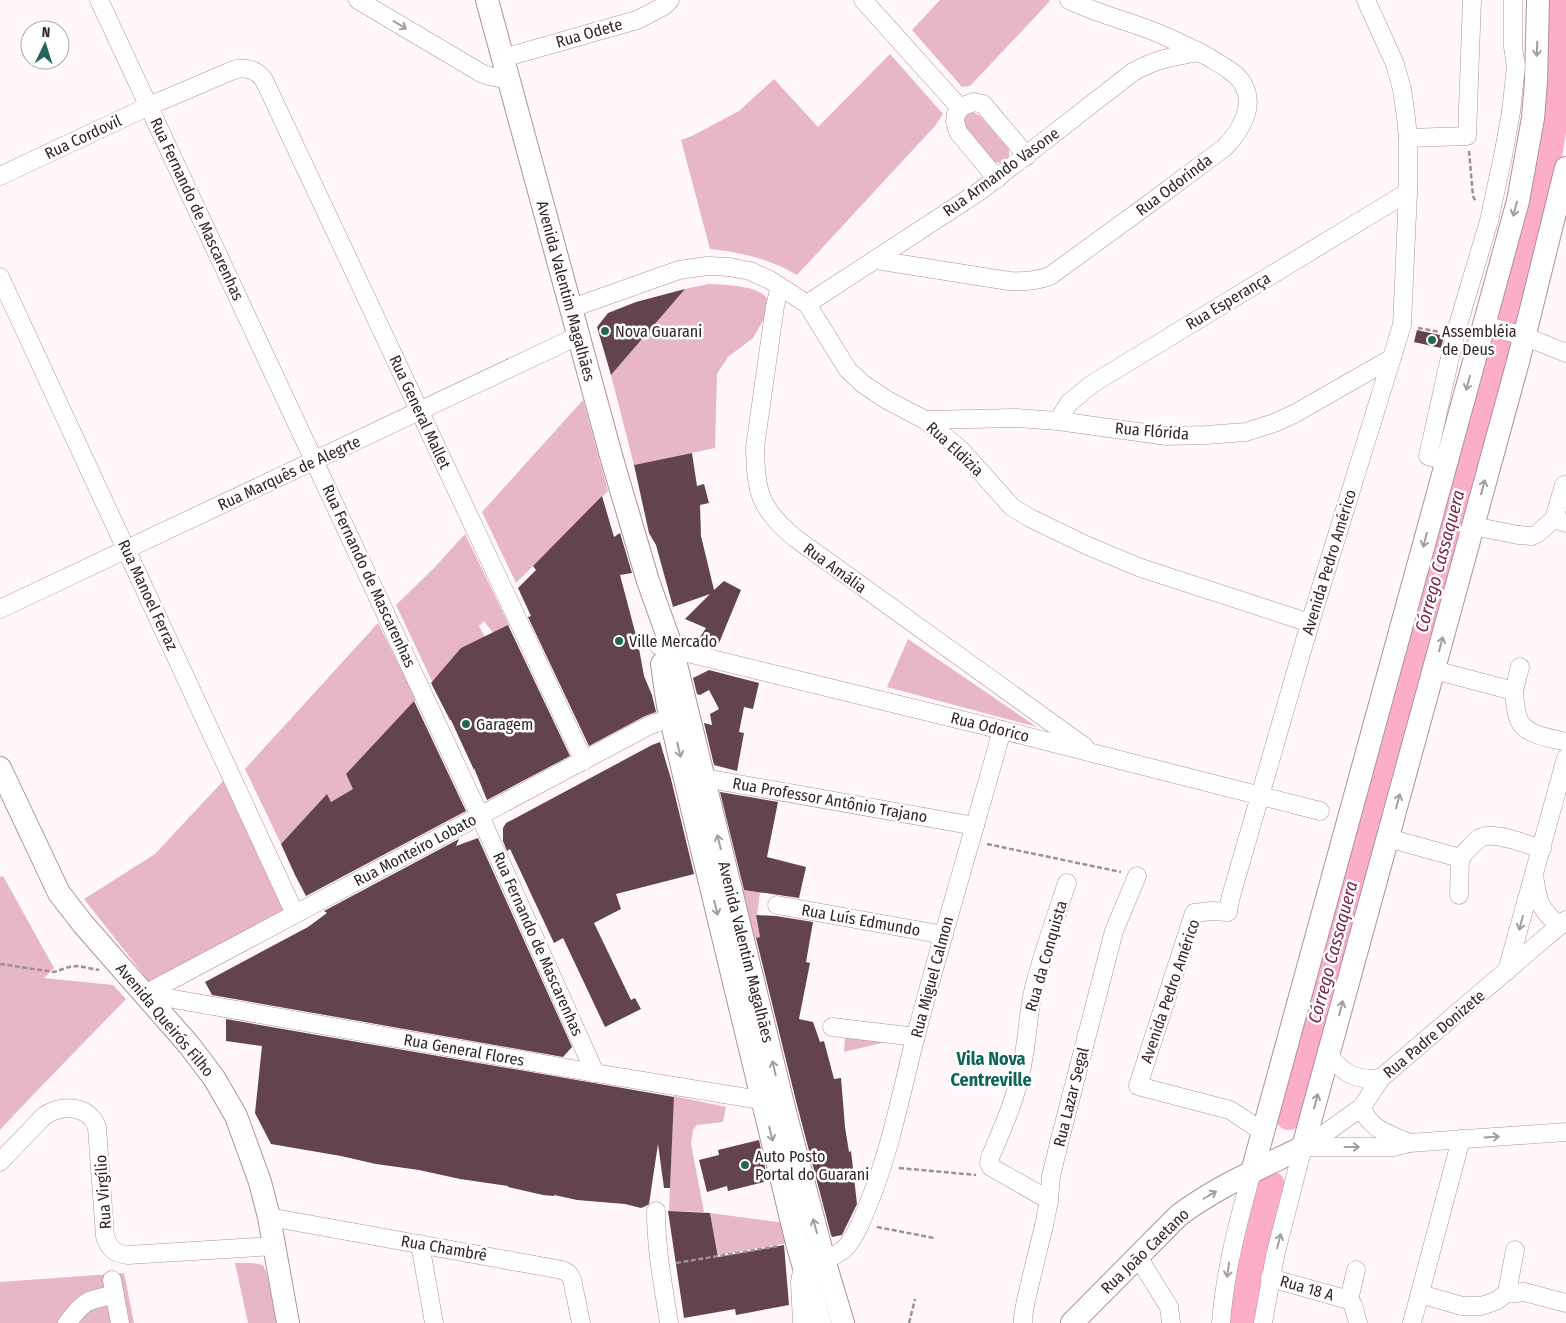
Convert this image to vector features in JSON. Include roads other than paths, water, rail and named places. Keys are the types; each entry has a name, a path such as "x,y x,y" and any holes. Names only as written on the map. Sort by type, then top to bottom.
{"main road":[{"name":"Avenida Valentim Magalhães","path":"487,0 572,308 578,336 666,647 694,776 813,1262 820,1323"},
{"path":"1303,1147 1473,526 1503,331 1518,201 1534,118 1538,0"},
{"path":"1252,1172 1446,462 1503,331 1566,168"},
{"name":"Avenida Queirós Filho","path":"0,768 59,893 83,924 189,1045 209,1072 236,1116 260,1182 269,1217 288,1323"},
{"name":"Avenida Valentim Magalhães","path":"773,1103 797,1243 813,1262 843,1323"},
{"name":"Rua João Caetano","path":"1072,1323 1189,1207 1252,1172 1303,1147"}],"street":[{"name":"Rua Fernando de Mascarenhas","path":"99,0 480,816 595,1073"},
{"path":"358,0 481,73 509,80"},
{"name":"Rua Odete","path":"503,58 636,20 664,6 670,0"},
{"path":"863,0 960,108"},
{"name":"Rua Odorinda","path":"876,260 1009,281 1033,280 1050,276 1224,148 1236,134 1247,112 1248,101 1242,83 1234,74 1200,52 1158,33 1069,0"},
{"name":"Avenida Pedro Américo","path":"1263,1132 1230,1110 1138,1086 1194,913 1228,912 1310,623 1402,325 1408,192 1408,138 1402,89 1395,64 1366,0"},
{"path":"1408,138 1467,136 1472,0"},
{"path":"1446,462 1428,456 1455,335 1499,178 1511,112 1516,66 1513,47 1513,0"},
{"name":"Rua Armando Vasone","path":"806,304 876,260 997,179 1133,72 1150,63 1174,56 1200,52"},
{"name":"Rua Cordovil","path":"0,176 149,106 236,69 251,69"},
{"name":"Rua General Mallet","path":"251,69 264,80 584,761"},
{"path":"997,179 958,132 955,121 956,114 960,108 974,102 983,104 1027,156"},
{"name":"Rua Esperança","path":"1058,421 1069,403 1092,384 1408,192"},
{"name":"Rua Eldizia","path":"572,308 679,270 707,266 730,267 750,271 770,280 806,304 848,370 863,384 887,400 925,420 961,450 1012,507 1030,518 1088,546 1141,568 1310,623"},
{"name":"Rua Manoel Ferraz","path":"0,277 295,914"},
{"name":"Rua Amália","path":"780,287 775,306 755,447 755,470 759,494 768,511 780,526 795,538 1093,753"},
{"path":"1503,331 1566,353"},
{"name":"Rua Marquês de Alegrte","path":"0,609 578,336"},
{"name":"Rua Flórida","path":"925,420 1016,418 1058,421 1167,436 1246,432 1294,414 1392,358"},
{"path":"1473,526 1518,535 1532,536 1537,534 1560,521 1564,484"},
{"name":"Rua Odorico","path":"666,647 1320,810"},
{"path":"1520,667 1514,691 1521,724 1531,732 1566,742"},
{"path":"1434,670 1514,691"},
{"name":"Rua Monteiro Lobato","path":"145,994 650,725 680,717"},
{"name":"Rua Miguel Calmon","path":"813,1262 837,1254 846,1247 860,1224 883,1166 916,1036 1002,730"},
{"path":"1507,972 1566,758"},
{"name":"Rua Professor Antônio Trajano","path":"694,776 973,833"},
{"path":"1459,896 1460,858 1478,839 1486,836 1498,836 1542,849"},
{"path":"1388,838 1460,858"},
{"name":"Rua Lazar Segal","path":"1024,1323 1023,1317 1026,1300 1049,1200 1051,1176 1114,931 1137,876"},
{"path":"1534,876 1539,904 1548,916 1563,923"},
{"name":"Rua da Conquista","path":"1049,1200 991,1167 989,1163 1018,1087 1033,992 1067,883"},
{"name":"Rua Luís Edmundo","path":"778,905 944,935"},
{"name":"Rua Padre Donizete","path":"1303,1147 1362,1107 1381,1078 1563,923"},
{"name":"Rua General Flores","path":"145,994 773,1103"},
{"path":"832,1027 916,1036"},
{"path":"1328,1055 1339,1067 1358,1078 1381,1078"},
{"path":"1362,1107 1368,1120 1374,1126 1409,1143"},
{"name":"Rua Virgílio","path":"0,1162 52,1110 61,1108 84,1111 90,1115 97,1127 105,1236 112,1250 118,1254 128,1255 274,1246"},
{"path":"1263,1323 1270,1278 1303,1147 1393,1147 1409,1143 1566,1132"},
{"path":"1412,1323 1461,1139"},
{"path":"1221,1323 1229,1262 1252,1172"},
{"path":"656,1211 659,1266 670,1323"},
{"name":"Rua Chambrê","path":"269,1217 562,1270 568,1273 572,1279 581,1323"},
{"path":"420,1244 434,1323"},
{"path":"1507,1293 1515,1250"},
{"path":"1138,1257 1169,1306 1171,1323"},
{"path":"802,1323 800,1282 813,1262"},
{"path":"1349,1300 1356,1270"},
{"name":"Rua 18 A","path":"1270,1278 1349,1300 1353,1305 1358,1323"},
{"path":"67,1323 87,1301 113,1287 120,1323"},
{"path":"1420,1294 1462,1306 1481,1306 1496,1301 1507,1293 1524,1292 1566,1303"}],"waterway":[{"name":"Córrego Cassaquera","path":"1289,1116 1341,933 1510,314 1545,176 1558,82 1558,0"},
{"name":"Córrego Cassaquera","path":"1243,1323 1249,1278 1271,1185"}],"place":[{"name":"Nova Guarani","path":"605,331"},
{"name":"Assembléia de Deus","path":"1432,340"},
{"name":"Ville Mercado","path":"619,641"},
{"name":"Garagem","path":"466,724"},
{"name":"Auto Posto Portal do Guarani","path":"745,1165"}],"district":[{"name":"Vila Nova Centreville","path":"991,1069"}]}
